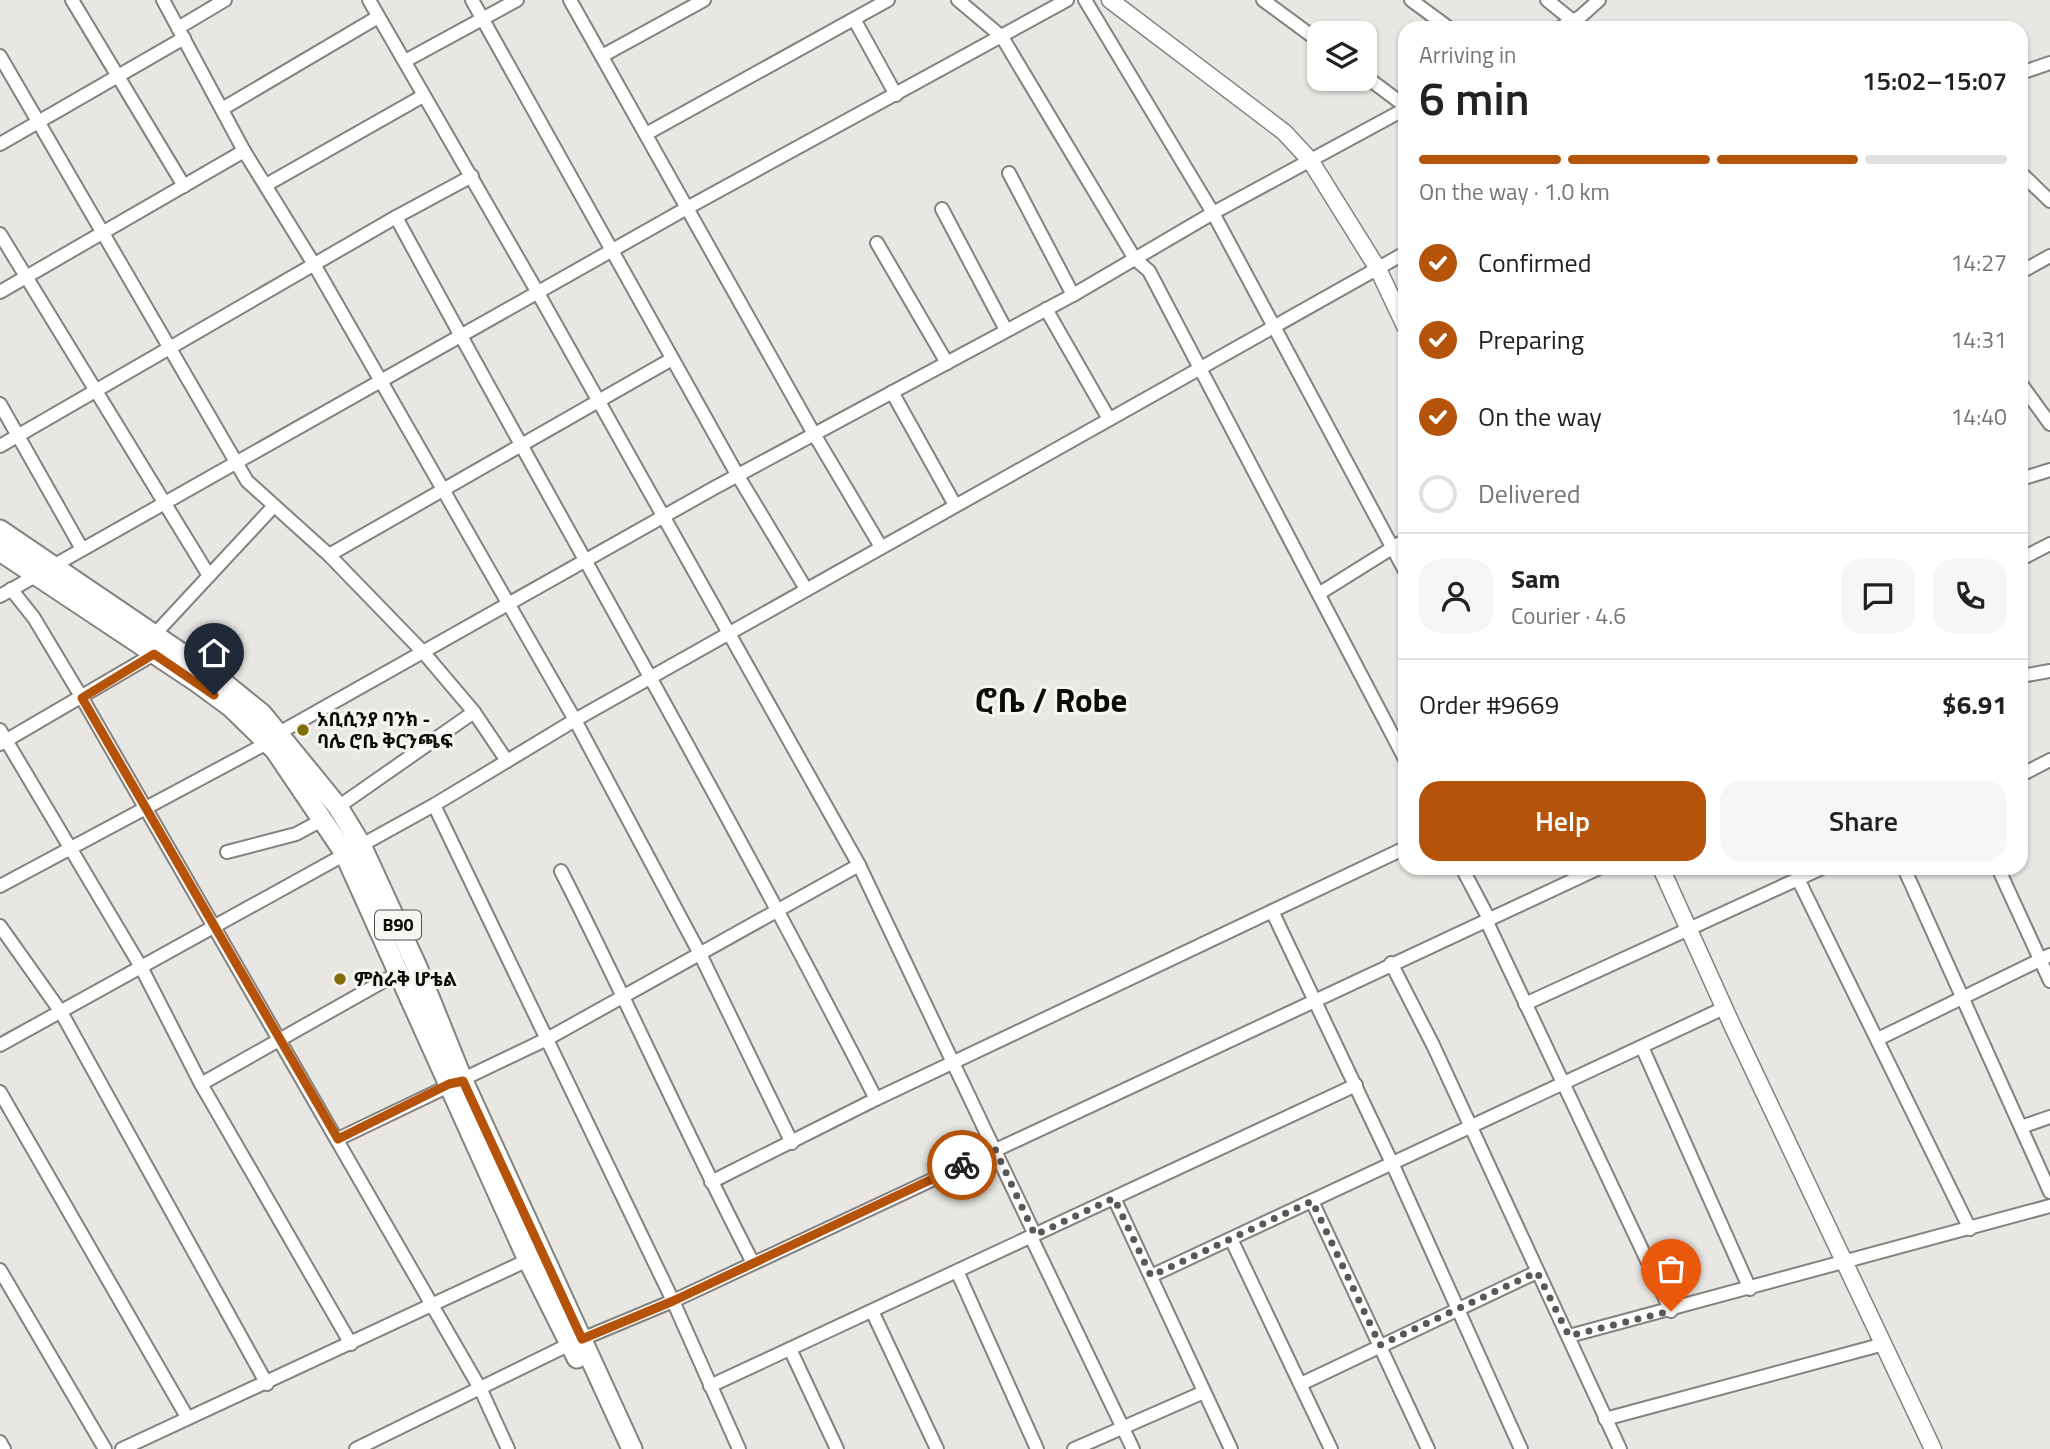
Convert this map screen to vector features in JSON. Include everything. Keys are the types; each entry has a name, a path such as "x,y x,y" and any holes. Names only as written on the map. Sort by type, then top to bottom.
{"main road":[{"name":"B90","path":"0,530 43,570 154,645 231,707 274,737 331,813 353,848 417,967 456,1083 528,1260 576,1341 618,1449"},
{"name":"B90","path":"0,551 43,570"},
{"name":"B90","path":"353,848 398,973 456,1083 576,1341 632,1449"}],"street":[{"path":"72,0 184,186"},
{"path":"163,0 244,151 315,266 575,720 700,954 792,1143"},
{"path":"0,144 118,76 225,0"},
{"path":"369,0 472,176 859,865 995,1149 1133,1449"},
{"path":"472,0 738,476 806,589"},
{"path":"405,61 517,0"},
{"path":"570,0 814,435 881,547"},
{"path":"602,57 704,0"},
{"path":"646,134 888,0"},
{"path":"958,0 1002,37 1135,259 1149,271 1202,367 1398,745"},
{"path":"508,1449 481,1390 82,698 34,618 6,592 687,208 1067,0"},
{"path":"1085,0 1213,214 1276,326 1398,558"},
{"path":"1110,0 1284,132 1310,160 1378,269 1398,311"},
{"path":"1263,0 1307,32"},
{"path":"1411,0 1440,21"},
{"path":"1547,0 1565,21"},
{"path":"1573,21 1599,0"},
{"path":"222,109 378,17"},
{"path":"854,19 896,95"},
{"path":"0,56 101,234 247,481 329,555 424,653 474,712 507,761"},
{"path":"2028,71 2050,63"},
{"path":"1377,86 1398,102"},
{"path":"266,186 423,96"},
{"path":"0,886 146,810 738,476 1073,295 1398,112"},
{"path":"0,292 244,151"},
{"path":"1009,173 1073,295"},
{"path":"0,446 172,350 396,217 472,176"},
{"path":"2028,180 2050,201"},
{"path":"942,209 1006,331"},
{"path":"396,217 648,679 778,908 876,1099"},
{"path":"0,234 163,505 208,574"},
{"path":"877,243 947,363"},
{"path":"2028,268 2050,256"},
{"path":"0,1045 434,805 575,720 1398,257"},
{"path":"1046,309 1109,419"},
{"path":"329,555 673,359"},
{"path":"892,393 955,505"},
{"path":"2028,394 2050,424"},
{"path":"0,404 82,549"},
{"path":"2028,477 2050,470"},
{"path":"273,507 208,574 154,645 82,698 2,738 141,967 201,1084 351,1344"},
{"path":"2028,555 2050,544"},
{"path":"1320,593 1398,545"},
{"path":"2028,675 2050,671"},
{"path":"227,852 296,834 331,813 474,712"},
{"path":"2028,772 2048,765"},
{"path":"434,805 673,1301 739,1449"},
{"path":"711,1182 876,1099 1398,851"},
{"path":"338,1139 547,1039 859,865"},
{"path":"561,871 625,996 711,1182 753,1263"},
{"path":"1466,875 1671,1311"},
{"path":"356,1449 481,1390 576,1341 673,1301 1584,875"},
{"path":"1664,875 1724,1008 1933,1449"},
{"path":"1525,1004 1807,875"},
{"path":"1907,875 2050,1192"},
{"path":"2002,875 2045,957 2050,981"},
{"path":"1798,879 1970,1229"},
{"path":"1272,911 1356,1085 1521,1449"},
{"path":"0,926 61,1012 267,1384"},
{"path":"1878,1040 2045,957"},
{"path":"1391,963 1620,1449"},
{"path":"201,1084 398,973"},
{"path":"1151,1276 1232,1241 1724,1008"},
{"path":"1642,1046 1750,1289"},
{"path":"710,1386 1356,1085"},
{"path":"0,1092 187,1417"},
{"path":"2021,1127 2050,1117"},
{"path":"1114,1198 1231,1449"},
{"path":"1312,1201 1428,1449"},
{"path":"1569,1336 1671,1311 2050,1206"},
{"path":"1232,1241 1332,1449"},
{"path":"127,1448 187,1417 267,1384 528,1260"},
{"path":"0,1270 104,1449"},
{"path":"957,1271 1037,1449"},
{"path":"1301,1384 1537,1272"},
{"path":"872,1311 937,1449"},
{"path":"1605,1419 1884,1344"},
{"path":"790,1349 837,1449"},
{"path":"1074,1449 1204,1392"},
{"path":"0,1442 4,1449"}],"way so far":[{"path":"962,1165 995,1149 1035,1235 1114,1198 1151,1276 1232,1241 1312,1201 1380,1345 1537,1272 1569,1336 1671,1311"}],"place":[{"name":"አቢሲንያ ባንክ - ባሌ ሮቤ ቅርንጫፍ","path":"303,730"},
{"name":"ምስራቅ ሆቴል","path":"340,979"}],"district":[{"name":"ሮቤ / Robe","path":"1051,700"}],"route":[{"path":"214,695 154,654 82,698 338,1139 449,1084 463,1081 582,1339 673,1301 962,1165"}]}
